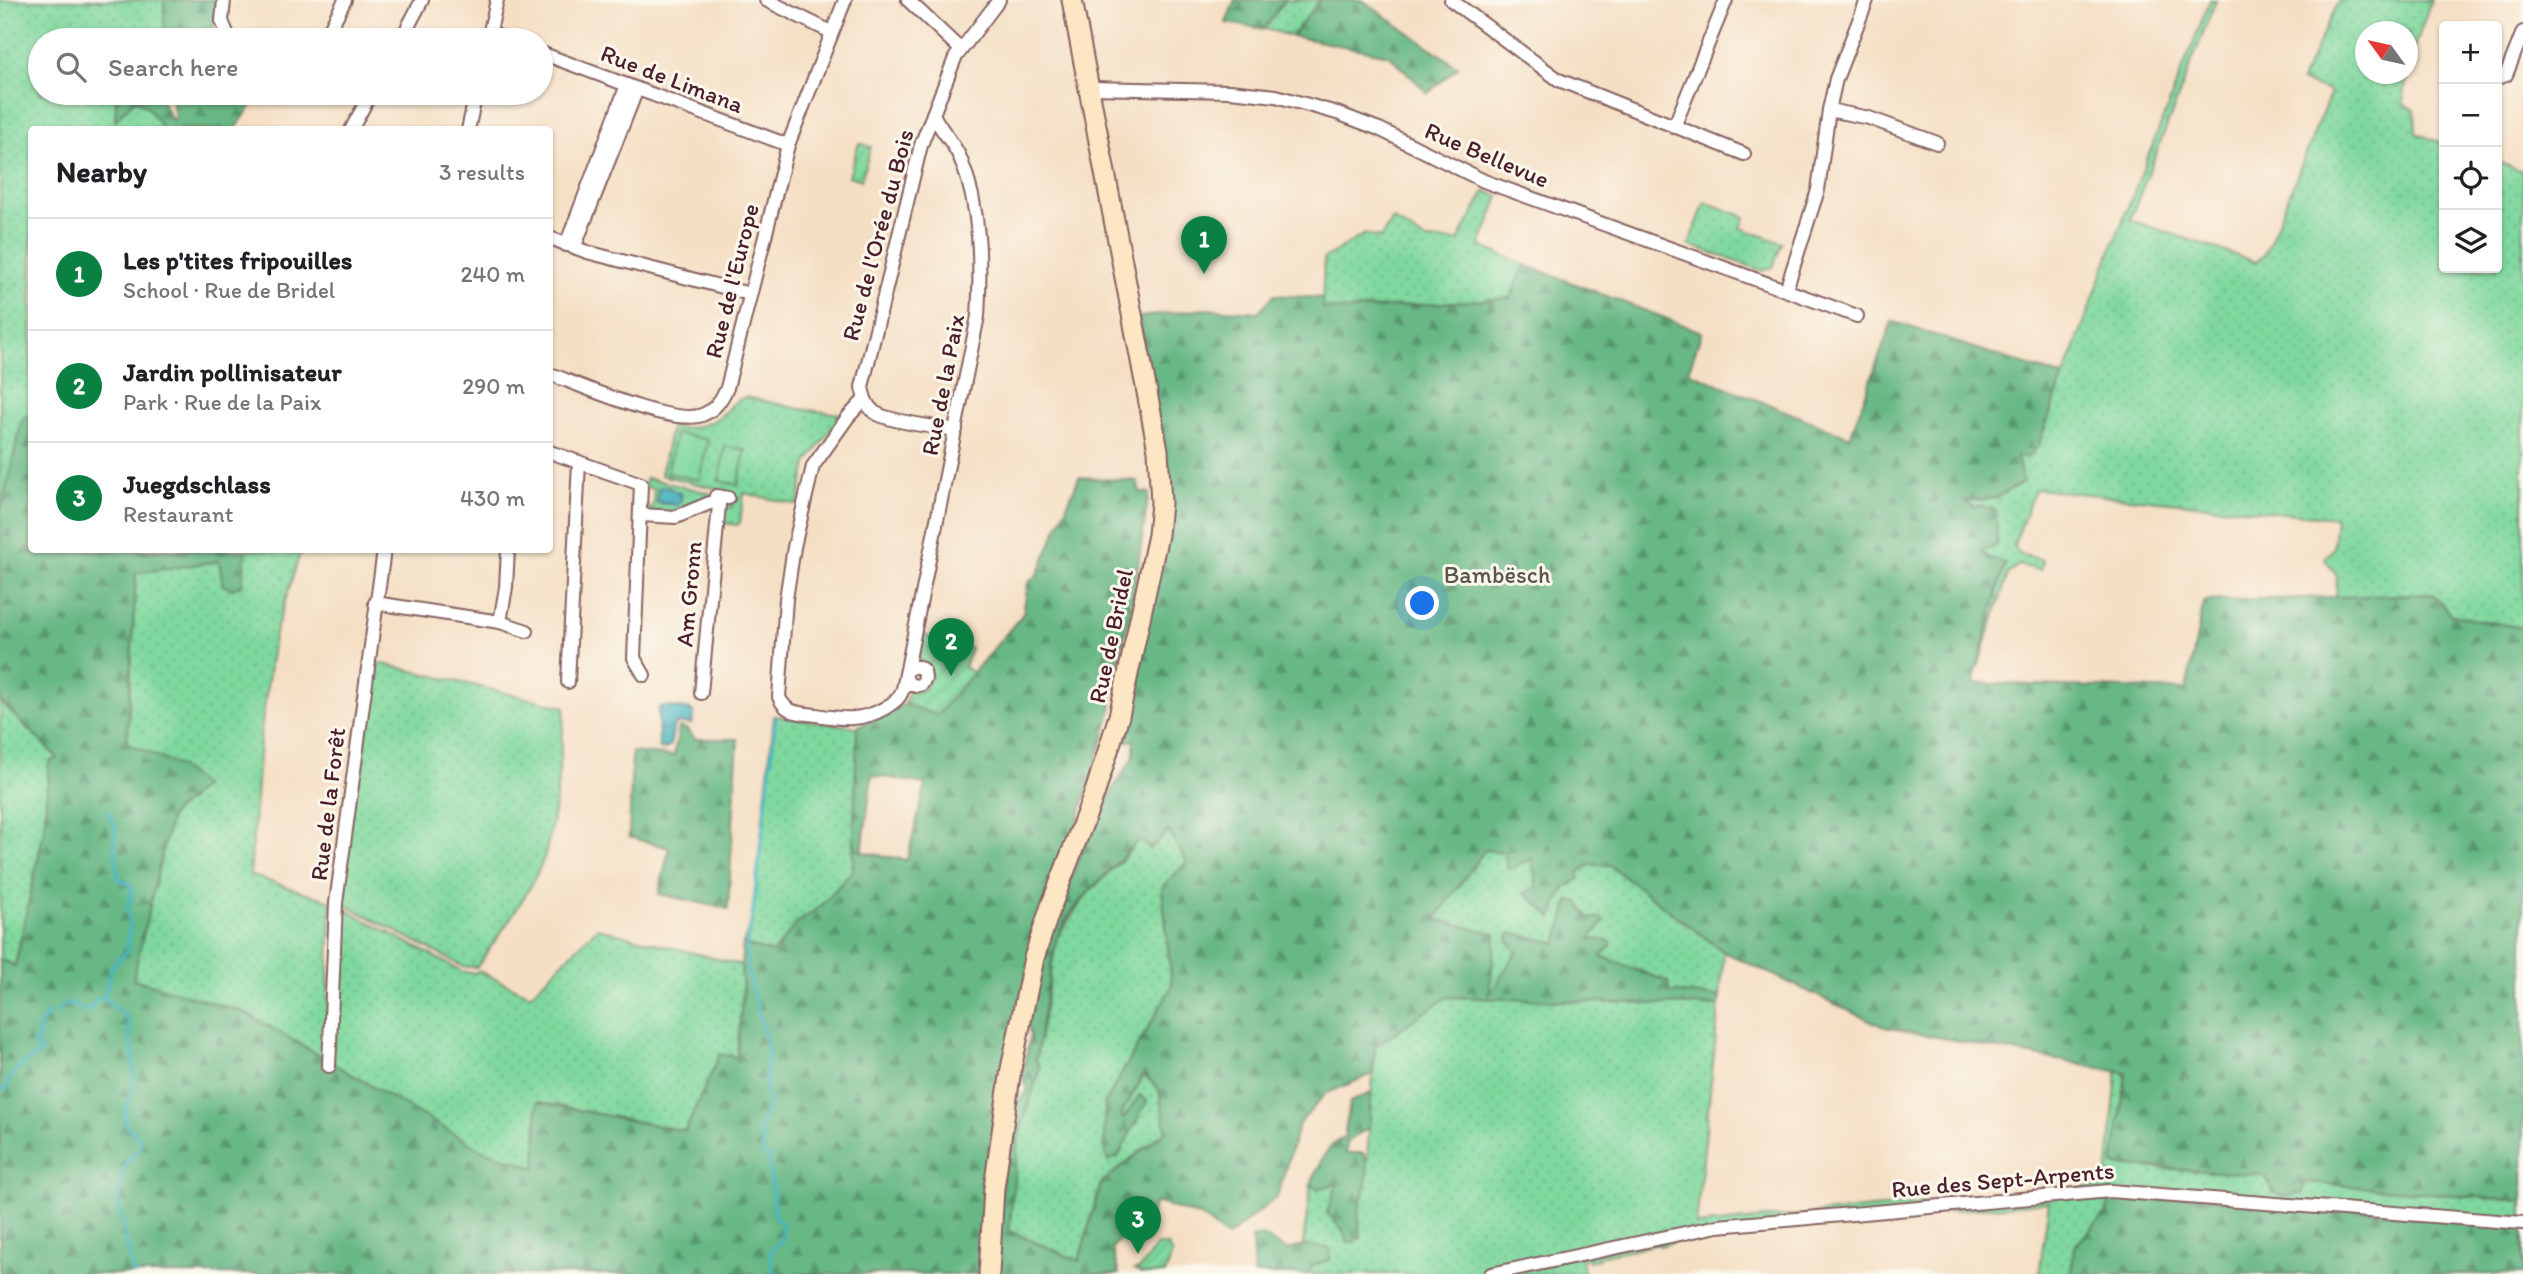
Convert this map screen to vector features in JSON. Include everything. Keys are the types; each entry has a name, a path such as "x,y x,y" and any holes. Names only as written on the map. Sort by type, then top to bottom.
{"main road":[{"name":"Rue de Bridel","path":"989,1274 1000,1137 1034,958 1095,792 1119,716 1158,536 1161,503 1158,450 1072,0"}],"street":[{"path":"224,0 222,21 225,28"},
{"path":"330,28 345,0"},
{"path":"407,28 422,0"},
{"path":"491,28 497,0"},
{"path":"766,0 831,32"},
{"name":"Rue de l'Europe","path":"553,375 654,411 683,416 702,414 721,401 727,388 788,145 845,0"},
{"path":"908,0 960,49"},
{"name":"Rue de l'Orée du Bois","path":"864,400 864,375 921,145 960,49 999,0"},
{"path":"1451,0 1559,80 1744,154"},
{"path":"1674,127 1726,0"},
{"path":"1786,290 1818,190 1836,79 1867,0"},
{"path":"2502,76 2506,75 2523,32"},
{"name":"Rue de Limana","path":"553,57 788,145"},
{"path":"570,246 632,87"},
{"name":"Rue Bellevue","path":"1090,88 1230,91 1276,96 1337,113 1379,129 1484,181 1857,316"},
{"path":"353,126 365,105"},
{"path":"469,126 473,105"},
{"path":"1829,110 1868,118 1937,144"},
{"name":"Rue de la Paix","path":"864,400 848,417 813,466 794,547 786,599 779,697 783,707 791,712 857,720 872,715 899,699 906,675 978,316 980,244 962,161 933,114"},
{"path":"553,239 750,294"},
{"path":"864,400 873,411 885,417 956,430"},
{"name":"Am Gronn","path":"553,453 642,484 634,657 644,675"},
{"path":"568,682 579,462"},
{"name":"Am Gronn","path":"640,515 677,517 723,499 719,505 701,693"},
{"name":"Rue de la Forêt","path":"329,1066 336,903 383,553"},
{"path":"500,622 508,553"},
{"path":"375,603 500,622 527,631"},
{"name":"Rue des Sept-Arpents","path":"1491,1274 1718,1226 2110,1191 2523,1223"}],"green space":[{"path":"0,0 164,0 164,28 28,28 28,105 116,105 115,120 129,105 144,105 161,126 28,126 28,415 22,420 0,513"},
{"path":"164,0 216,0 214,28 164,28"},
{"path":"1235,0 1285,0 1264,29 1226,23"},
{"path":"1285,0 1320,0 1292,36 1264,29"},
{"path":"1320,0 1362,0 1458,67 1428,93 1389,55 1292,36"},
{"path":"2210,0 2216,0 2130,220 2256,262 2265,254 2331,92 2301,81 2339,0 2431,0 2418,38 2418,21 2355,21 2355,84 2406,84 2403,104 2415,110 2416,133 2439,142 2439,273 2502,273 2502,164 2523,171 2523,628 2451,615 2432,594 2336,598 2337,577 2325,558 2333,549 2336,518 2035,489 2014,545 2019,554 2043,560 2041,570 2018,565 2008,574 1973,683 2005,563 1989,559 1981,549 1974,507 1963,501 1995,498 2017,457 2038,446 2111,250"},
{"path":"116,105 130,105 115,121"},
{"path":"144,105 164,105 172,120 175,119 173,105 252,105 238,126 161,126"},
{"path":"859,143 871,147 861,180 849,176"},
{"path":"1485,191 1499,196 1480,246 1525,265 1510,298 1348,310 1322,308 1324,258 1365,234 1380,238 1393,219 1425,240 1458,241"},
{"path":"1705,202 1745,217 1741,228 1782,243 1773,267 1763,271 1689,245"},
{"name":"Bambësch","path":"1525,265 1702,332 1688,372 1850,437 1892,321 2063,377 2038,446 2030,456 2017,457 2023,482 1995,498 1964,501 1973,507 1981,505 1996,511 1997,546 1981,550 1989,559 2005,563 1973,683 2186,690 2204,601 2433,594 2451,615 2523,628 2523,1201 2304,1182 2303,1193 2287,1197 2274,1193 2264,1175 2113,1165 2126,1073 1884,1027 1724,952 1609,865 1589,865 1578,873 1580,878 1564,888 1552,917 1525,893 1537,887 1532,859 1508,870 1504,852 1485,850 1435,919 1496,934 1489,995 1517,952 1507,940 1511,933 1557,943 1569,901 1578,901 1589,918 1601,918 1604,921 1590,939 1610,941 1611,946 1601,956 1668,982 1669,992 1720,997 1719,1006 1447,997 1375,1046 1372,1074 1325,1094 1299,1124 1277,1197 1227,1237 1202,1217 1155,1202 1149,1221 1135,1237 1127,1231 1112,1248 1119,1274 997,1274 1001,1189 1014,1107 1028,1089 1022,1076 1030,1035 1027,1023 1041,960 1092,822 1134,756 1134,740 1122,740 1121,733 1173,504 1168,493 1139,317 1206,309 1258,312 1274,295 1322,298 1322,308 1348,310 1510,298","holes":["1168,831 1187,862 1162,887 1172,986 1105,1103 1104,1146 1108,1161 1118,1157 1147,1101 1140,1095 1123,1119 1121,1114 1144,1075 1159,1089 1166,1131 1101,1183 1079,1261 1009,1231 1018,1139 1040,1067 1036,1060 1055,943 1072,912 1139,839 1150,849"]},
{"path":"746,397 800,409 842,414 807,463 798,505 744,493 740,523 737,525 722,523 724,509 733,505 734,493 661,475 671,427 685,428 706,424 736,401"},
{"path":"28,415 28,553 246,553 242,585 232,589 223,585 219,561 136,573 127,743 179,766 204,786 171,815 133,979 244,1012 482,1150 536,1168 537,1102 685,1131 720,1054 737,1057 743,989 743,944 773,953 796,924 821,906 853,870 857,727 905,704 937,715 1023,614 1028,583 1038,574 1079,477 1137,481 1140,492 1149,493 1131,610 1113,683 1111,713 1007,1050 997,1072 1002,1076 985,1190 981,1274 0,1274 0,959 15,966 44,831 49,762 58,758 0,701 0,513 22,420","holes":["872,775 926,784 907,860 862,852"]},
{"path":"676,433 708,440 699,480 667,473"},
{"path":"725,446 745,450 738,485 719,481"},
{"path":"646,478 710,493 709,498 675,512 646,511 646,507 653,508 654,489 645,487"},
{"path":"246,553 300,553 274,637 261,730 250,875 331,901 326,1059 244,1012 132,979 171,815 190,799 127,743 136,572 219,561 223,585 242,585"},
{"path":"922,635 971,648 964,667 973,673 937,715 905,704 908,692 923,690 930,676 929,668 917,658"},
{"path":"375,662 565,707 556,797 546,851 525,895 477,967 464,967 346,905 340,893 362,727"},
{"path":"0,701 58,758 49,762 44,831 15,966 0,959"},
{"path":"774,716 857,727 853,870 821,906 796,924 773,953 743,944 752,919"},
{"path":"679,727 686,729 695,739 738,739 728,909 659,894 669,848 629,837 632,752 674,756"},
{"path":"1168,831 1188,862 1162,888 1172,986 1105,1103 1104,1146 1146,1102 1140,1096 1124,1120 1121,1114 1144,1075 1159,1089 1166,1131 1101,1183 1079,1261 1009,1231 1018,1139 1040,1067 1036,1060 1057,937 1088,893 1139,839"},
{"path":"1484,850 1532,859 1537,887 1525,893 1552,917 1564,888 1579,879 1578,873 1589,865 1609,865 1724,952 1720,997 1668,992 1668,982 1600,956 1589,939 1601,918 1589,918 1578,902 1569,901 1557,943 1517,952 1489,997 1435,919"},
{"path":"339,906 463,972 479,971 530,995 597,928 741,965 743,989 737,1057 720,1054 685,1131 538,1102 536,1168 482,1150 333,1064"},
{"path":"1447,997 1719,1006 1696,1225 2099,1186 2107,1178 2117,1072 2126,1073 2114,1165 2265,1175 2274,1193 2304,1182 2523,1201 2523,1223 2107,1212 2074,1247 2071,1274 2039,1274 2049,1202 1716,1232 1716,1235 1695,1236 1660,1246 1659,1244 1598,1256 1599,1259 1582,1259 1584,1274 1299,1274 1311,1184 1366,1174 1375,1046"},
{"path":"1371,1093 1369,1127 1347,1142 1346,1153 1363,1153 1367,1166 1358,1212 1361,1238 1348,1243 1341,1228 1327,1213 1337,1184 1317,1189 1311,1184 1327,1151 1344,1138 1350,1102"},
{"path":"2110,1191 2523,1223 2523,1274 2071,1274 2074,1247 2107,1212"},
{"path":"1261,1235 1287,1250 1304,1246 1330,1248 1330,1260 1312,1265 1307,1274 1254,1274 1252,1238"},
{"path":"1157,1245 1168,1246 1172,1254 1165,1274 1141,1274 1135,1270 1140,1269"}],"water":[{"path":"666,487 682,494 679,505 657,503 658,488"},
{"path":"664,706 691,710 694,713 692,724 674,725 670,746 663,750 659,748 658,713 659,708"}],"waterway":[{"path":"773,1274 770,1252 782,1239 782,1224 775,1217 769,1158 763,1155 760,1128 769,1100 765,1086 769,1053 747,968 746,948 752,919 776,718"},
{"path":"106,811 116,828 114,843 119,880 130,884 132,894 127,906 130,926 126,952 112,966 104,998 127,1018 133,1057 134,1082 124,1115 126,1125 141,1139 139,1150 128,1161 122,1175 119,1191 123,1226 134,1274"},
{"path":"56,1012 63,1003 91,1010 95,1000 103,998"},
{"path":"0,1091 7,1088 11,1076 20,1067 41,1052 40,1048 33,1044 39,1038 40,1026 48,1013"}],"place":[{"name":"Les p'tites fripouilles","path":"1204,274"},
{"name":"Jardin pollinisateur","path":"951,676"},
{"name":"Juegdschlass","path":"1138,1254"}]}
